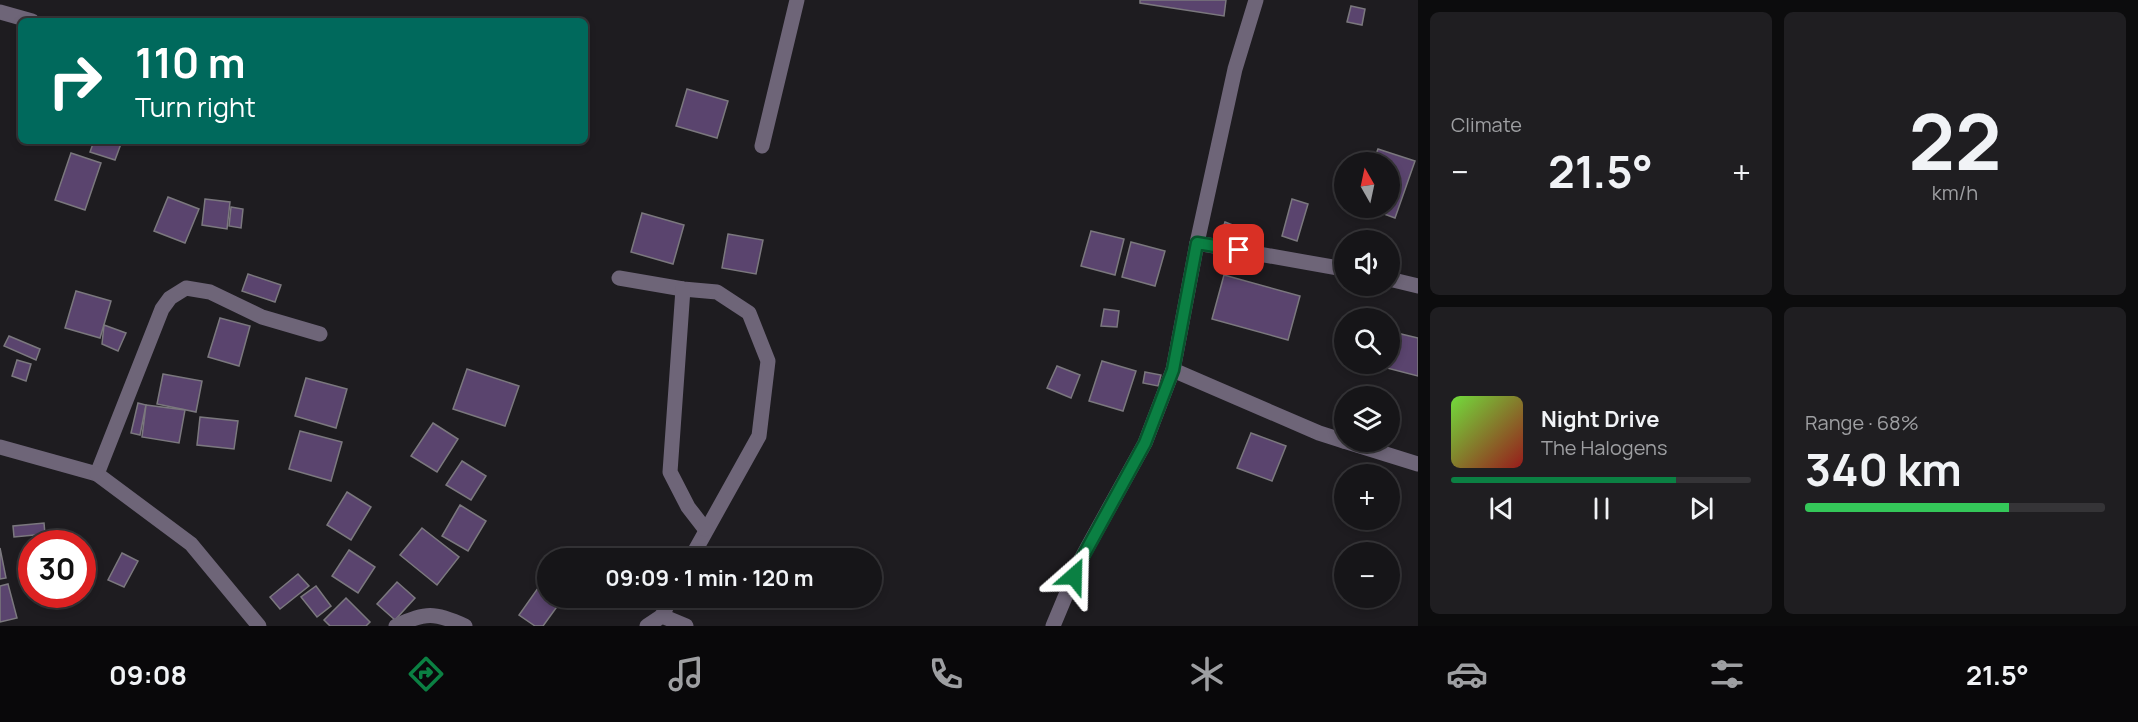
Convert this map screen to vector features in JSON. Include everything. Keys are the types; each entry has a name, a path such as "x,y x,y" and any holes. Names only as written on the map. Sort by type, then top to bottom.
{"street":[{"path":"762,146 797,0"},
{"path":"1053,626 1081,560 1145,443 1173,370 1234,69 1256,0"},
{"path":"0,12 21,18"},
{"path":"1197,243 1334,267"},
{"path":"619,278 683,289 717,292 749,313 768,362 759,436 696,548"},
{"path":"1400,282 1418,286"},
{"path":"97,474 162,309 170,298 186,288 210,292 262,317 320,334"},
{"path":"683,289 670,472 688,507 705,529"},
{"path":"1173,370 1334,438"},
{"path":"0,447 97,474 191,544 259,626"},
{"path":"1379,452 1418,464"},
{"path":"647,626 662,616 666,608"},
{"path":"396,626 417,616 438,615 465,626"},
{"path":"662,616 686,626"}],"building":[{"path":"1140,0 1226,0 1224,16 1140,3"},
{"path":"1351,6 1365,9 1362,25 1347,22"},
{"path":"687,89 728,101 717,138 676,126"},
{"path":"93,144 121,144 115,160 90,152"},
{"path":"71,153 101,163 85,210 55,200"},
{"path":"1400,156 1415,161 1400,204"},
{"path":"168,197 199,209 185,243 154,231"},
{"path":"205,199 230,202 227,229 202,225"},
{"path":"1292,199 1308,204 1297,241 1282,236"},
{"path":"231,207 243,209 241,228 229,226"},
{"path":"642,213 684,225 673,264 631,252"},
{"path":"1225,222 1240,228 1236,239 1221,234"},
{"path":"1091,231 1124,239 1115,275 1081,266"},
{"path":"728,234 763,240 756,274 722,268"},
{"path":"1131,242 1165,251 1155,286 1122,277"},
{"path":"248,274 281,285 275,302 242,291"},
{"path":"1224,275 1300,296 1288,340 1212,319"},
{"path":"76,291 111,301 100,338 65,328"},
{"path":"1104,309 1119,311 1117,327 1101,326"},
{"path":"220,318 250,326 239,366 208,357"},
{"path":"104,325 126,333 118,351 102,344"},
{"path":"1400,334 1418,338 1418,376 1400,371"},
{"path":"9,336 40,349 36,360 4,346"},
{"path":"17,360 31,364 26,381 12,376"},
{"path":"1102,361 1136,371 1123,411 1089,401"},
{"path":"1057,366 1080,375 1071,398 1047,388"},
{"path":"467,369 519,386 505,426 453,409"},
{"path":"1145,372 1161,375 1158,386 1143,383"},
{"path":"163,374 202,381 196,412 157,404"},
{"path":"306,378 347,389 336,428 295,416"},
{"path":"138,403 146,405 140,435 131,433"},
{"path":"146,405 185,410 179,443 142,437"},
{"path":"200,417 238,421 234,449 197,445"},
{"path":"433,423 458,439 437,472 411,456"},
{"path":"300,431 342,442 331,481 289,469"},
{"path":"1251,433 1286,446 1272,481 1237,468"},
{"path":"462,461 486,476 471,500 446,485"},
{"path":"347,492 371,507 351,540 327,525"},
{"path":"460,505 486,521 468,551 442,536"},
{"path":"44,523 45,530 18,530 18,537 14,537 13,526"},
{"path":"422,528 459,557 437,585 400,555"},
{"path":"0,548 6,578 0,579"},
{"path":"349,550 375,567 358,593 332,576"},
{"path":"122,553 138,561 124,587 108,580"},
{"path":"298,574 309,586 280,609 270,597"},
{"path":"397,582 415,598 395,620 377,604"},
{"path":"8,584 17,618 0,622 0,586"},
{"path":"316,586 331,606 317,617 301,597"},
{"path":"537,590 537,608 556,608 543,626 535,626 519,615"},
{"path":"346,598 370,622 366,626 330,626 324,620"}],"route":[{"path":"1074,576 1145,443 1173,370 1197,243 1239,250"}]}
